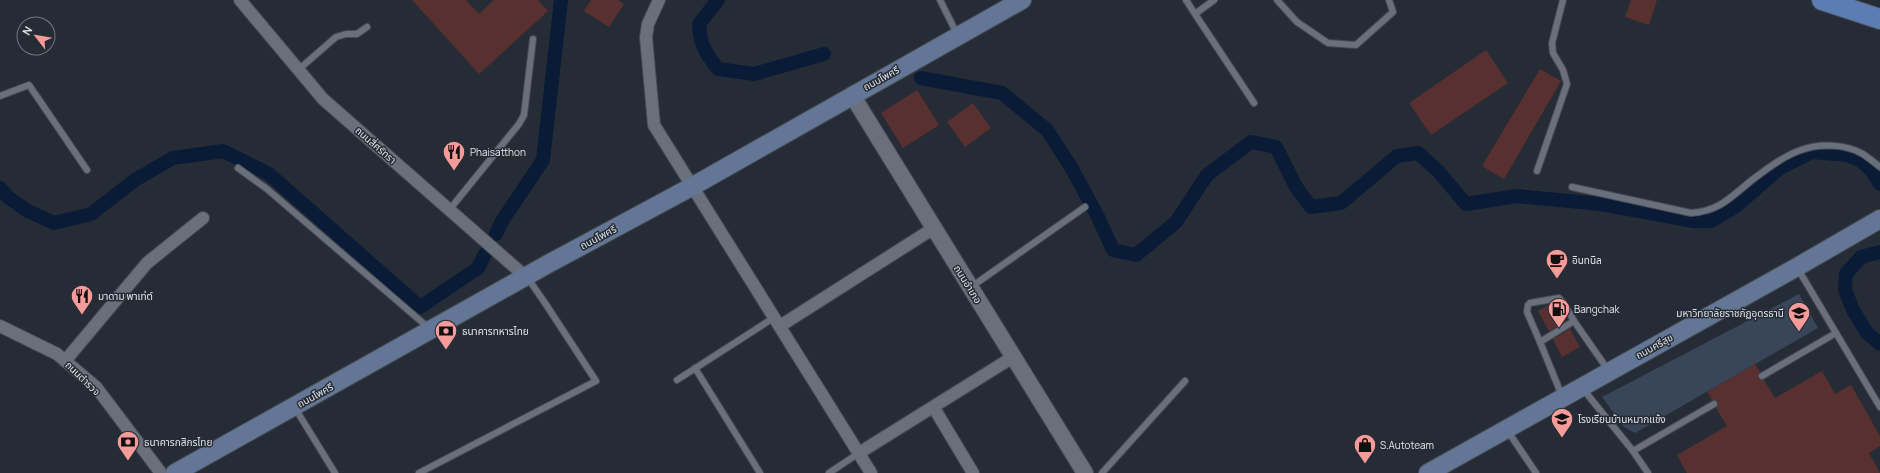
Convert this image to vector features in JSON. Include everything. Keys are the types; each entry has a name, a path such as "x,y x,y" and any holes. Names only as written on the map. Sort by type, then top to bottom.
{"main road":[{"name":"ถนนโพศรี","path":"175,473 526,277 693,186 1022,0"},
{"path":"1822,0 1880,20"},
{"name":"ถนนศรีสุข","path":"1428,473 1880,219"}],"street":[{"name":"ถนนสี่ศรัทรา","path":"240,0 323,99 526,277"},
{"path":"659,0 648,24 646,37 654,125 871,473"},
{"name":"ถนนอำเภอ","path":"852,95 1085,473"},
{"path":"65,361 147,263 203,218"},
{"path":"777,321 934,228"},
{"name":"ถนนตำรวจ","path":"0,326 57,354 96,387 161,473"},
{"path":"859,454 1013,357"},
{"path":"934,408 973,473"}],"lane":[{"path":"940,0 958,36"},
{"path":"1186,0 1254,103"},
{"path":"1195,14 1214,0"},
{"path":"1277,0 1296,22 1328,43 1356,45 1392,12 1389,0"},
{"path":"1536,171 1567,84 1563,70 1553,53 1552,43 1563,0"},
{"path":"298,70 336,37 346,34 356,34 366,26"},
{"path":"450,209 519,124 524,115 533,39"},
{"path":"0,96 29,85 87,170"},
{"path":"1572,187 1692,213 1706,212 1724,203 1757,176 1801,150 1819,146 1840,146 1863,154 1880,167"},
{"path":"238,168 267,189 431,330"},
{"path":"971,287 1085,207"},
{"path":"1796,267 1880,407"},
{"path":"419,473 596,381 545,303 526,277"},
{"path":"1562,397 1527,312 1528,305 1530,303 1559,298 1608,371"},
{"path":"677,380 777,321"},
{"path":"1540,342 1574,321"},
{"path":"1762,376 1836,333"},
{"path":"695,368 760,473"},
{"path":"1102,473 1185,381"},
{"path":"1581,386 1633,451 1648,473"},
{"path":"1633,451 1714,404"},
{"path":"294,406 335,473"},
{"path":"1506,429 1536,473"},
{"path":"829,473 859,454"}],"shaded area":[{"path":"1799,294 1818,328 1635,433 1624,427 1602,397"}],"building":[{"path":"412,0 466,0 479,14 494,0 538,0 548,11 479,74"},
{"path":"591,0 618,0 624,4 609,27 584,11"},
{"path":"1631,0 1657,0 1649,25 1625,17"},
{"path":"1486,50 1508,83 1431,135 1409,103"},
{"path":"1540,69 1561,81 1504,179 1482,166"},
{"path":"917,90 939,125 903,148 881,113"},
{"path":"973,103 991,128 965,147 947,122"},
{"path":"1557,303 1566,321 1549,331 1538,311 1550,304"},
{"path":"1570,329 1580,347 1562,357 1553,339"},
{"path":"1755,364 1760,372 1758,378 1760,380 1764,380 1775,398 1822,371 1835,394 1851,385 1880,436 1880,446 1869,453 1880,473 1687,473 1677,455 1727,426 1716,408 1718,402 1716,400 1712,400 1707,392"}],"waterway":[{"path":"496,234 502,221 543,160 561,0"},
{"path":"718,0 699,24 704,48 718,69 754,74 824,54"},
{"path":"921,78 1002,93 1047,130 1071,167 1097,215 1113,250 1136,255 1176,222 1207,175 1251,142 1276,147 1296,187 1311,207 1341,203 1397,156 1418,153 1438,171 1466,204 1517,196 1601,204 1694,221 1711,221 1735,207 1780,168 1812,152 1848,155 1861,161 1871,170 1880,184"},
{"path":"0,188 9,198 28,211 54,223 91,214 135,180 173,158 223,151 269,174 420,307 478,268 485,254"},
{"path":"1880,252 1861,257 1846,274 1845,290 1853,310 1867,333 1880,344"}],"place":[{"name":"Phaisatthon","path":"454,172"},
{"name":"อินทนิล","path":"1557,280"},
{"name":"มาดาม พาเท่ต์","path":"82,316"},
{"name":"Bangchak","path":"1559,328"},
{"name":"มหาวิทยาลัยราชภัฏอุดรธานี","path":"1799,332"},
{"name":"ธนาคารทหารไทย","path":"446,350"},
{"name":"โรงเรียนบ้านหมากแข้ง","path":"1562,438"},
{"name":"ธนาคารกสิกรไทย","path":"128,462"},
{"name":"S.Autoteam","path":"1365,464"}]}
